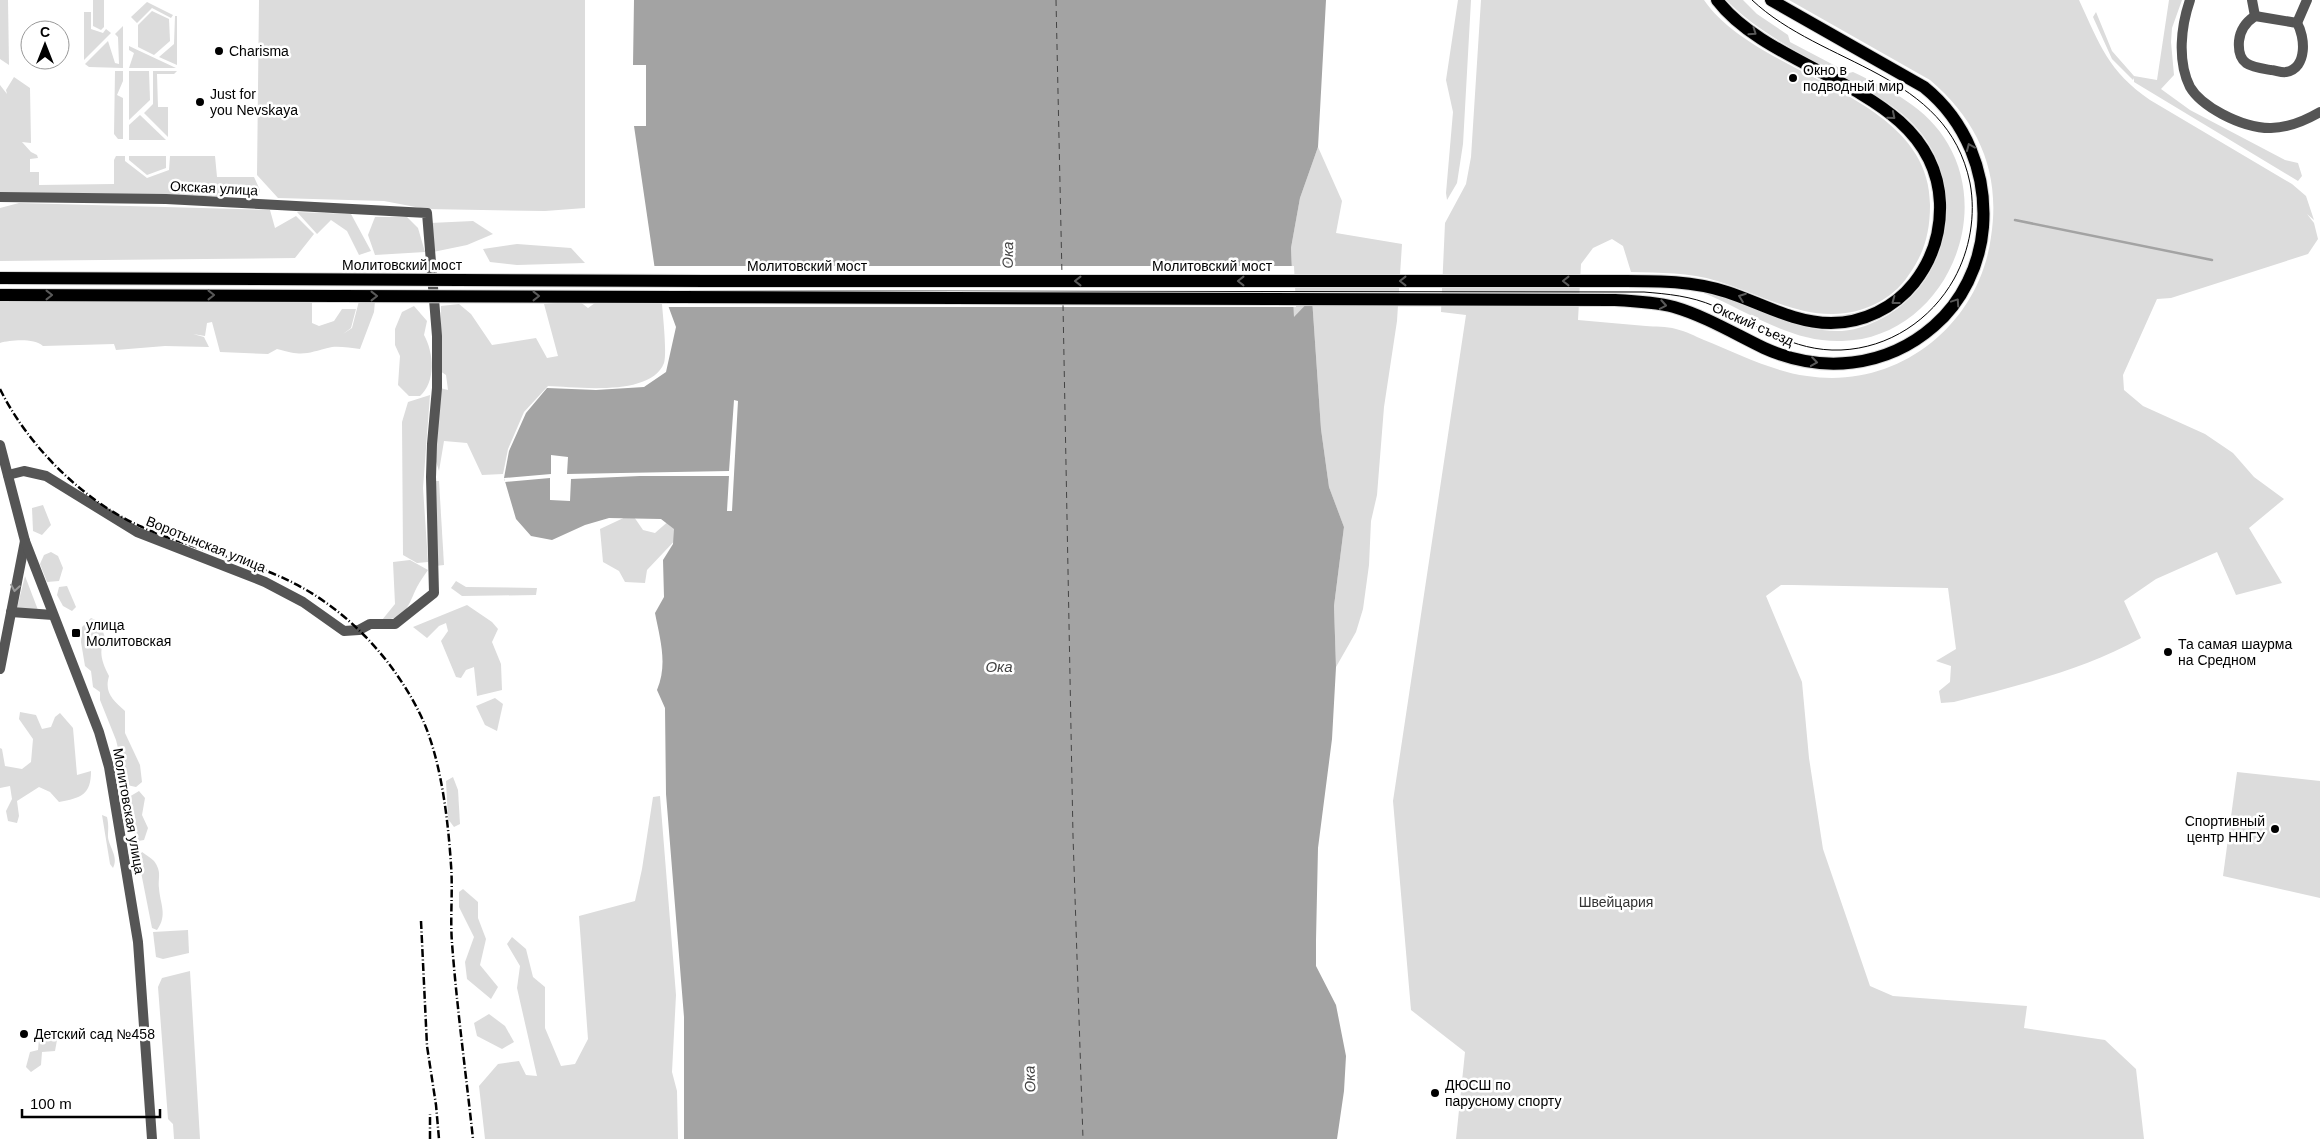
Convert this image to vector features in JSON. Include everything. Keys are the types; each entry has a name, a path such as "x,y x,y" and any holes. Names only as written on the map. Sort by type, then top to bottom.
{"main road":[{"name":"Окский съезд","path":"1615,281 1665,281 1701,285 1812,322 1848,322 1875,314 1898,300 1918,277 1933,250 1940,218 1940,194 1933,168 1912,134 1874,103 1758,36 1738,22 1717,0"},
{"name":"Окский съезд","path":"0,295 1614,300 1674,307 1782,355 1814,363 1840,364 1875,358 1894,352 1922,337 1945,317 1965,287 1982,241 1984,216 1978,166 1955,119 1938,99 1924,87 1771,0"},
{"name":"Молитовский мост","path":"0,278 698,282 1615,281"}],"street":[{"path":"2190,0 2184,17 2182,53 2186,76 2196,97 2214,110 2241,124 2256,128 2276,128 2306,120 2320,112"},
{"path":"2252,0 2255,16"},
{"path":"2297,23 2255,16 2247,21 2239,40 2243,60 2249,66 2286,72 2295,67 2304,49 2304,39 2297,23 2306,0"},
{"name":"Окская улица","path":"0,197 166,198 427,213 437,336 437,388 431,477 434,593 395,624"},
{"name":"Молитовская улица","path":"0,445 25,541 99,732 109,767 138,942 152,1139"},
{"name":"Воротынская улица","path":"8,475 24,471 46,476 137,532 163,544 214,560 265,582 303,602 344,631 359,630 370,624 395,624"},
{"path":"0,669 25,541"},
{"path":"11,612 53,615"}],"green space":[{"path":"0,0 8,0 9,65 0,59"},
{"path":"93,0 104,0 104,27 101,30 93,26"},
{"path":"259,0 585,0 585,208 545,211 426,209 384,201 278,198 257,175"},
{"path":"1458,0 1471,0 1463,144 1457,183 1447,200 1453,112 1446,80"},
{"name":"Швейцария","path":"1481,0 1704,0 1729,27 1762,49 1873,111 1902,136 1923,167 1930,205 1929,225 1925,243 1918,260 1901,285 1885,299 1865,308 1833,314 1804,311 1706,278 1631,272 1623,246 1612,239 1593,248 1581,264 1578,320 1672,328 1686,332 1754,361 1794,374 1840,378 1872,373 1902,362 1928,345 1951,324 1970,298 1983,269 1991,237 1993,191 1983,150 1973,131 1962,113 1930,80 1789,0 2079,0 2107,56 2124,78 2136,89 2150,100 2292,184 2306,196 2314,220 2307,214 2314,223 2318,239 2308,254 2171,298 2157,299 2123,375 2124,390 2143,406 2205,434 2233,453 2254,477 2284,499 2249,528 2282,583 2236,595 2217,552 2156,579 2124,601 2141,638 2096,660 2049,676 1954,702 1941,703 1939,691 1950,682 1951,666 1936,661 1956,649 1948,588 1781,585 1766,596 1802,682 1809,758 1823,849 1870,986 1893,996 2027,1006 2024,1028 2105,1040 2136,1069 2144,1139 1456,1139 1465,1052 1411,1010 1393,801 1466,315 1441,312 1445,223 1466,184 1471,157"},
{"path":"1726,0 1743,0 1757,14 1788,35 1790,42 1849,73 1853,72 1894,93 1930,120 1948,144 1961,176 1965,209 1960,241 1948,272 1930,299 1905,321 1876,335 1842,341 1823,340 1804,337 1769,324 1701,292 1719,296 1806,327 1842,331 1860,328 1888,315 1910,298 1927,276 1939,252 1946,226 1946,199 1942,173 1931,148 1914,125 1894,107 1879,97 1771,36"},
{"path":"2169,0 2182,0 2172,28 2171,42 2174,75 2161,89 2190,110 2285,160 2298,163 2302,176 2298,181 2134,82 2134,78 2133,80 2112,59 2093,17 2096,12 2112,51 2134,76 2157,80"},
{"path":"147,2 173,15 171,18 152,8 137,23 131,17"},
{"path":"152,11 169,19 170,41 154,55 138,47 138,25"},
{"path":"84,12 91,12 91,29 103,33 106,29 111,33 84,60"},
{"path":"175,16 177,16 177,65 159,57 174,44"},
{"path":"123,26 123,68 89,67 85,64 108,41 115,63 119,64 118,37 115,34"},
{"path":"129,46 176,68 129,68 134,53 129,50"},
{"path":"115,71 123,71 123,81 117,95 123,98 123,139 118,139 114,134"},
{"path":"129,71 149,71 150,100 129,120"},
{"path":"153,71 177,71 174,74 157,74 158,107 168,107 168,137 144,113 153,104"},
{"path":"14,77 30,88 31,143 22,142 31,152 37,155 38,158 30,159 30,172 39,172 39,185 114,184 114,160 116,156 125,156 125,161 147,178 169,170 170,156 215,156 217,177 254,177 260,190 259,196 0,195 0,85 7,94 6,90"},
{"path":"140,115 166,140 129,140 129,125"},
{"path":"1318,147 1342,201 1336,233 1402,244 1397,321 1384,407 1377,495 1371,521 1369,565 1363,609 1356,632 1336,667 1334,606 1344,527 1329,487 1321,429 1312,298 1294,318 1291,248 1300,198"},
{"path":"129,156 166,156 166,168 147,175 129,160"},
{"path":"19,203 270,210 275,228 296,216 314,234 295,258 0,261 0,208"},
{"path":"297,212 351,214 371,251 359,255 347,231 331,220 317,234"},
{"path":"375,217 407,217 418,228 425,252 375,255 368,235"},
{"path":"473,221 493,234 467,245 433,252 430,223"},
{"path":"517,244 571,248 585,263 517,265 490,262 483,249"},
{"path":"312,299 312,323 319,326 334,321 342,309 356,309 351,328 343,334 352,328 359,301 375,301 374,312 360,349 332,347 311,352 294,353 277,349 268,354 220,352 212,322 207,323 205,336 193,334 204,337 209,347 165,346 116,350 114,344 43,346 39,343 22,340 0,343 0,300"},
{"path":"651,300 662,304 664,326 665,358 664,363 656,374 644,381 612,388 548,386 524,412 508,449 503,474 482,475 467,443 444,441 439,471 433,452 440,388 448,390 446,375 440,371 441,306 459,304 471,314 492,345 536,338 547,358 558,356 544,304 579,301 588,308 595,303"},
{"path":"414,306 427,321 424,335 430,350 432,367 429,383 420,396 409,396 398,385 400,356 395,345 395,329 402,312"},
{"path":"430,395 423,488 428,562 417,563 403,555 402,422 408,402"},
{"path":"433,481 439,481 444,565 435,566"},
{"path":"43,505 51,525 42,535 33,531 32,508"},
{"path":"632,514 643,530 655,533 671,519 681,534 647,570 645,583 625,582 619,571 603,562 600,529"},
{"path":"51,552 58,556 63,568 59,581 47,582 40,564 44,555"},
{"path":"410,560 428,570 418,585 406,610 397,617 382,620 395,604 393,562"},
{"path":"25,576 38,610 17,608"},
{"path":"456,581 466,587 537,588 536,595 462,596 451,588"},
{"path":"67,586 76,607 72,611 63,606 57,595 59,587"},
{"path":"467,605 492,622 498,629 492,642 501,664 502,690 477,696 474,667 466,670 461,678 456,677 441,641 448,631 446,623 439,626 427,638 413,627"},
{"path":"91,618 100,622 105,638 101,652 109,676 109,692 113,700 125,711 125,733 140,765 142,782 136,787 127,785 116,740 100,700 100,692 93,687 91,671 85,666 81,642 82,627"},
{"path":"495,698 503,704 497,731 485,725 476,706"},
{"path":"20,712 36,715 42,729 51,727 55,717 60,713 73,728 77,775 91,771 91,779 87,790 79,797 59,802 50,792 39,787 17,801 19,816 17,823 8,821 6,811 12,799 10,786 0,788 0,748 2,749 5,766 22,769 31,762 33,739 19,719"},
{"name":"Спортивный центр ННГУ","path":"2237,772 2320,781 2320,898 2223,876"},
{"path":"453,777 458,790 460,824 454,827 448,819 446,781"},
{"path":"139,791 145,798 142,815 148,828 144,840 138,841 133,832 129,797"},
{"path":"660,796 676,995 672,1072 677,1091 678,1139 485,1139 479,1086 498,1064 519,1061 526,1075 537,1076 517,988 520,966 507,944 512,937 526,949 533,977 545,987 545,1028 561,1066 575,1064 588,1039 579,916 635,901 653,797"},
{"path":"102,815 107,817 108,837 115,860 113,868 110,864"},
{"path":"142,852 154,861 159,871 159,888 163,914 157,930 152,928 138,857"},
{"path":"463,889 478,902 478,918 486,939 480,965 498,987 491,999 467,979 465,962 474,937 459,907 459,892"},
{"path":"188,930 189,953 163,959 156,957 153,932"},
{"path":"190,971 200,1139 174,1139 173,1124 168,1119 158,987 162,978"},
{"path":"489,1014 505,1026 514,1042 502,1049 477,1036 474,1023"},
{"path":"52,1035 57,1040 55,1051 42,1052 41,1065 31,1072 26,1067 30,1052 38,1050 39,1039"}],"water":[{"name":"Ока","path":"634,0 1326,0 1318,147 1300,198 1291,248 1294,317 1312,298 1321,429 1329,487 1344,527 1334,606 1336,667 1332,739 1318,848 1316,940 1316,966 1336,1005 1346,1056 1344,1091 1337,1139 684,1139 684,1017 666,794 665,708 657,690 663,661 655,613 664,597 663,560 673,544 674,529 661,519 609,518 585,525 552,540 531,536 516,519 504,478 509,451 526,413 547,388 596,390 644,387 666,372 676,327 655,270 634,126 646,126 646,65 633,65"}],"pier":[{"path":"652,266 1294,266 1296,307 666,307"},
{"path":"734,400 738,401 732,511 727,511 729,476 640,476 571,479 570,501 550,500 550,478 505,482 504,478 551,474 551,455 568,457 567,474 729,471"}],"waterway":[{"path":"2015,220 2212,260"}],"ferry route":[{"path":"1056,0 1062,276"},
{"path":"1063,305 1073,836 1083,1139"}],"tram line":[{"path":"0,290 1644,292 1697,300 1730,313 1775,336 1807,347 1841,350 1876,344 1907,329 1921,319 1945,294 1960,268 1968,244 1972,220 1972,195 1970,183 1957,146 1936,117 1910,94 1879,75 1781,23 1752,0"}],"railway":[{"path":"0,389 26,431 42,451 60,470 99,503 142,527 264,570 303,588 325,602 363,634 380,653 409,694 421,716 434,751 445,809 452,875 451,933 473,1139"},
{"path":"421,921 427,1046 439,1139"},
{"path":"430,1114 430,1139"}],"place":[{"name":"Charisma","path":"219,51"},
{"name":"Окно в подводный мир","path":"1793,78"},
{"name":"Just for you Nevskaya","path":"200,102"},
{"name":"улица Молитовская","path":"76,633"},
{"name":"Та самая шаурма на Средном","path":"2168,652"},
{"name":"Спортивный центр ННГУ","path":"2275,829"},
{"name":"Детский сад №458","path":"24,1034"},
{"name":"ДЮСШ по парусному спорту","path":"1435,1093"}]}
